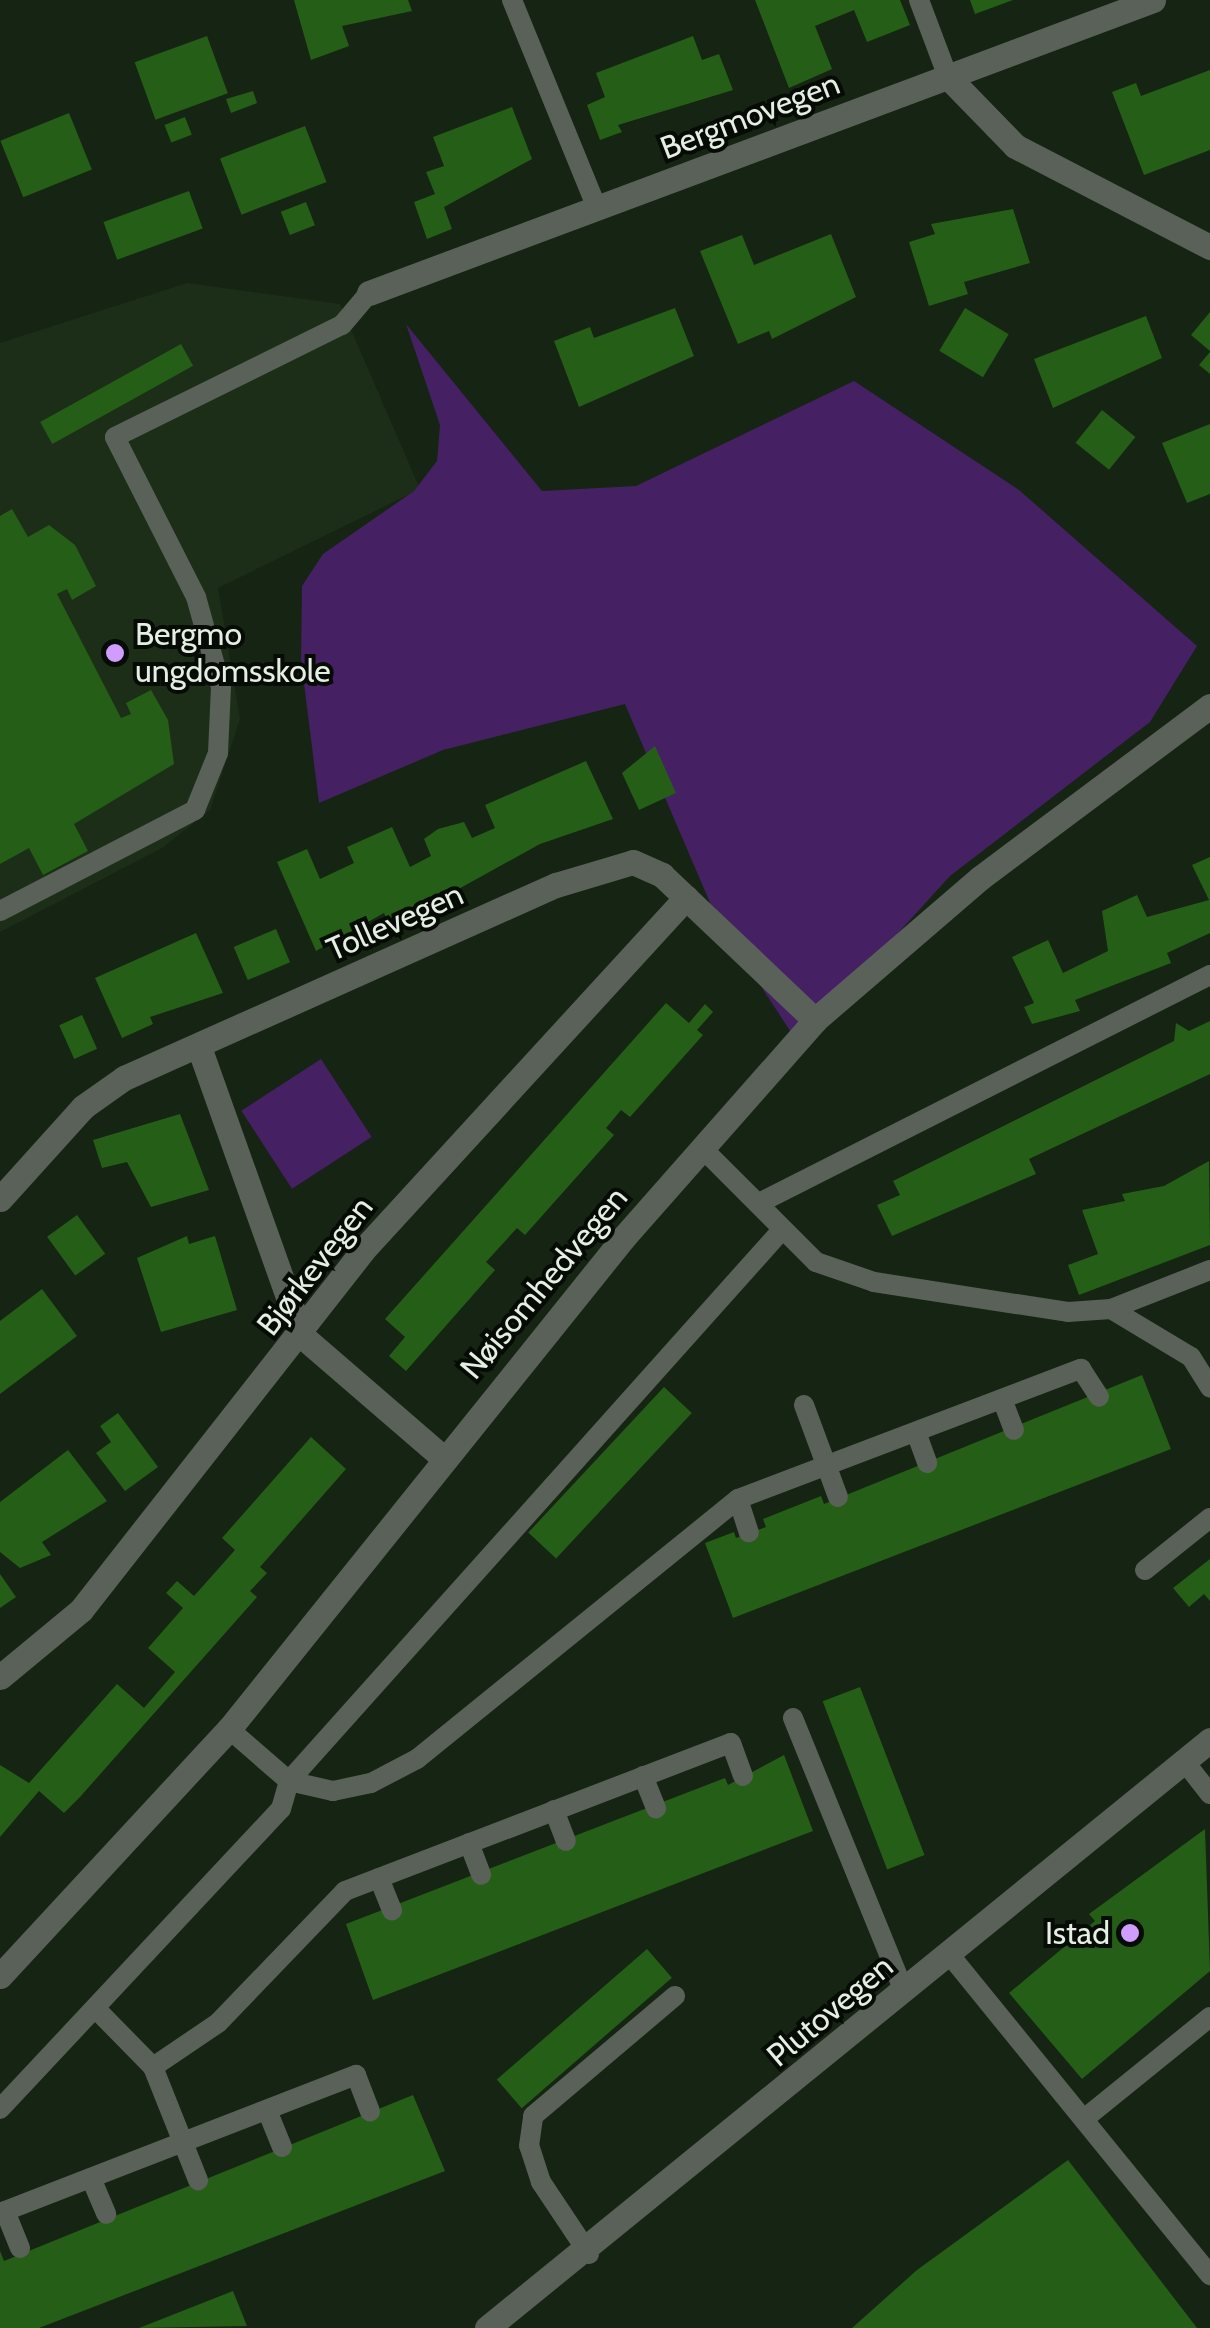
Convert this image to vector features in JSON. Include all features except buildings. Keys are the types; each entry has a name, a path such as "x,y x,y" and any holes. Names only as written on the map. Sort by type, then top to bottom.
{"street":[{"name":"Bergmovegen","path":"370,293 1153,0"},
{"path":"948,77 1015,146 1206,238"},
{"name":"Nøisomhedvegen","path":"0,1976 229,1729 442,1458 814,1020 980,878 1210,706"},
{"name":"Tollevegen","path":"0,1199 83,1107 199,1047 571,880 633,862 686,898 814,1020"},
{"name":"Bjørkevegen","path":"0,1677 80,1610 302,1336 363,1250 686,898"},
{"path":"199,1047 302,1336 442,1458"},
{"name":"Plutovegen","path":"487,2328 589,2254 1210,1740"}],"lane":[{"path":"512,0 596,208"},
{"path":"919,0 948,77"},
{"path":"0,911 195,810 218,753 221,688 196,596 114,438 342,325 370,293"},
{"path":"759,1203 1210,975"},
{"path":"702,1148 759,1203 780,1232 816,1262 874,1282 1068,1312 1110,1309 1210,1270"},
{"path":"0,2109 99,2012 281,1809 289,1781 780,1232"},
{"path":"1110,1309 1191,1357 1210,1387"},
{"path":"229,1729 289,1781 333,1792 417,1759 738,1500 1081,1369 1099,1397"},
{"path":"1002,1399 1014,1430"},
{"path":"804,1405 838,1497"},
{"path":"916,1432 926,1463"},
{"path":"738,1500 749,1532"},
{"path":"1144,1570 1210,1518"},
{"path":"793,1718 904,1992"},
{"path":"153,2067 218,2023 345,1890 731,1743 743,1776"},
{"path":"1184,1761 1210,1794"},
{"path":"644,1776 656,1808"},
{"path":"554,1810 566,1842"},
{"path":"468,1843 481,1875"},
{"path":"378,1878 392,1911"},
{"path":"950,1954 1210,2276"},
{"path":"589,2254 541,2182 529,2146 533,2116 676,1996"},
{"path":"99,2012 153,2067 198,2180"},
{"path":"1084,2119 1210,2016"},
{"path":"20,2248 2,2212 356,2075 370,2111"},
{"path":"267,2110 282,2147"},
{"path":"90,2178 106,2214"}],"shaded area":[{"name":"Bergmo ungdomsskole","path":"187,283 340,304 420,489 218,588 240,719 210,810 162,848 0,932 0,343"},
{"path":"406,324 542,491 636,486 854,381 1019,490 1197,646 1150,722 950,876 798,1043 717,919 625,704 443,750 319,803 301,659 302,586 323,554 414,491 437,461 440,425"},
{"path":"321,1059 372,1137 292,1189 241,1111"}],"place":[{"name":"Bergmo ungdomsskole","path":"115,653"},
{"name":"Istad","path":"1130,1933"}]}
